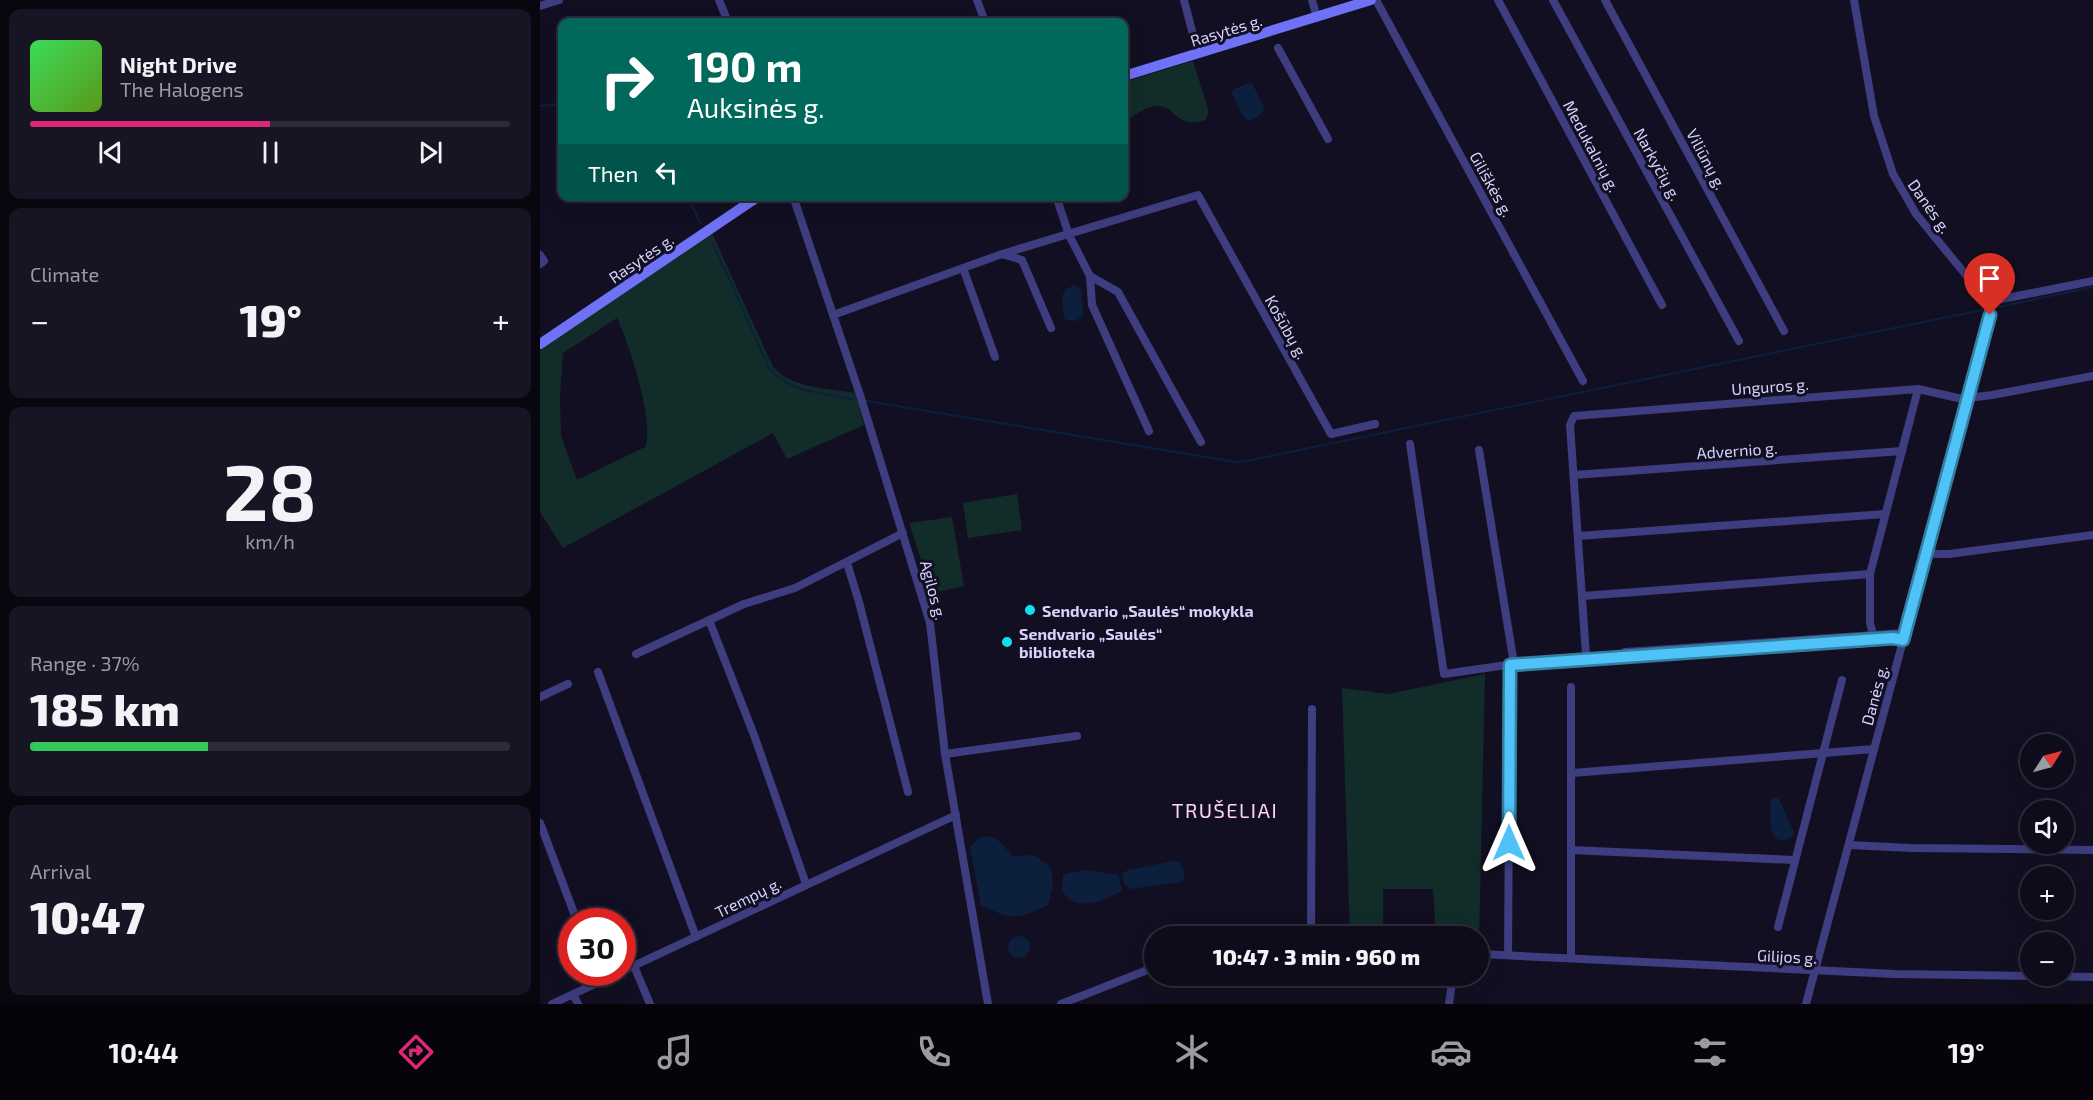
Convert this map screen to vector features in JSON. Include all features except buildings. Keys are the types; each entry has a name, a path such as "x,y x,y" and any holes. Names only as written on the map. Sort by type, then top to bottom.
{"main road":[{"name":"Rasytės g.","path":"1128,75 1371,0"},
{"name":"Rasytės g.","path":"540,344 752,201"}],"street":[{"path":"540,6 559,0"},
{"path":"719,0 726,18"},
{"path":"977,0 984,18"},
{"path":"1184,0 1198,54"},
{"path":"1312,0 1317,18"},
{"name":"Giliškės g.","path":"1376,0 1583,381"},
{"name":"Medukalnių g.","path":"1498,0 1662,305"},
{"name":"Narkyčių g.","path":"1553,0 1739,341"},
{"name":"Viliūnų g.","path":"1605,0 1784,331"},
{"name":"Danės g.","path":"1806,1004 1990,315 1987,302 1916,214 1893,174 1874,116 1854,0"},
{"path":"1278,48 1328,139"},
{"name":"Košūbų g.","path":"1069,235 1198,195 1331,434 1375,424"},
{"name":"Agilos g.","path":"795,201 930,623 945,754 988,1004"},
{"path":"1058,201 1069,235 1090,276 1092,305 1149,430"},
{"path":"833,315 1002,254 1069,235"},
{"path":"1002,254 1022,260 1051,328"},
{"path":"540,255 544,261 540,264"},
{"path":"963,268 995,357"},
{"path":"1090,276 1118,292 1201,442"},
{"path":"1987,302 2093,281"},
{"name":"Unguros g.","path":"1574,475 1570,425 1574,416 1918,389 1968,398 2093,376"},
{"path":"1873,634 1870,622 1870,574 1918,389"},
{"path":"1410,444 1444,674 1512,664 1904,636"},
{"path":"1479,450 1512,664 1508,955"},
{"name":"Advernio g.","path":"1574,475 1902,451"},
{"path":"1574,475 1586,655"},
{"path":"1578,536 1885,514"},
{"path":"636,654 755,600 795,588 903,533"},
{"path":"1926,552 1949,554 2093,535"},
{"path":"847,562 908,792"},
{"path":"1583,596 1870,574"},
{"path":"709,620 754,735 806,884"},
{"path":"1558,657 1873,634 1904,636"},
{"path":"598,672 696,937"},
{"path":"1778,927 1821,753 1842,680"},
{"path":"540,698 568,684"},
{"path":"1571,687 1571,958"},
{"path":"1311,926 1312,709"},
{"path":"945,754 1077,736"},
{"path":"1572,773 1874,749"},
{"name":"Trempų g.","path":"636,965 956,814"},
{"path":"540,823 572,908"},
{"path":"1849,845 2093,850"},
{"path":"1571,850 1794,860"},
{"name":"Gilijos g.","path":"1489,954 1894,974 2093,977"},
{"path":"636,971 650,1004"},
{"path":"1061,1004 1144,971"},
{"name":"Trempų g.","path":"552,1004 593,986"},
{"path":"1449,1004 1451,986"},
{"path":"573,994 578,1004"}],"green space":[{"path":"1193,61 1209,112 1205,120 1187,122 1164,107 1154,106 1128,119 1128,81"},
{"path":"711,231 773,367 790,380 800,384 855,393 864,425 787,459 773,433 563,548 540,512 540,350","holes":["617,318 634,363 644,402 647,420 645,447 577,480 561,436 560,396 563,353"]},
{"path":"1017,494 1022,530 968,538 963,503"},
{"path":"952,517 964,586 932,593 909,523"},
{"path":"1485,674 1479,926 1435,926 1433,889 1383,889 1383,926 1350,926 1342,688 1388,694"}],"water":[{"path":"1249,83 1253,85 1265,110 1248,121 1242,115 1232,93 1234,89"},
{"path":"1074,285 1081,289 1083,313 1082,317 1075,321 1066,320 1064,317 1062,296"},
{"path":"1776,797 1794,832 1793,836 1784,841 1774,836 1771,827 1770,804 1771,800"},
{"path":"990,836 999,841 1013,856 1034,855 1051,868 1053,886 1048,905 1021,916 1007,916 981,905 970,848 978,838"},
{"path":"1174,861 1182,867 1185,878 1182,882 1130,889 1124,884 1122,874 1128,870"},
{"path":"1086,870 1118,875 1122,890 1099,901 1074,902 1062,890 1063,875"},
{"path":"1019,936 1027,939 1030,947 1027,955 1019,958 1011,955 1008,947 1011,939"}],"waterway":[{"path":"540,106 558,104"},
{"path":"690,201 701,224"},
{"path":"712,241 769,368 786,383 796,387 853,399"},
{"path":"1998,307 2093,287"},
{"path":"867,401 1236,462 1982,310"}],"place":[{"name":"Sendvario „Saulės“ mokykla","path":"1030,610"},
{"name":"Sendvario „Saulės“ biblioteka","path":"1007,642"}],"district":[{"name":"TRUŠELIAI","path":"1225,810"}],"route":[{"path":"1509,843 1510,665 1893,638 1903,640 1990,315"}]}
